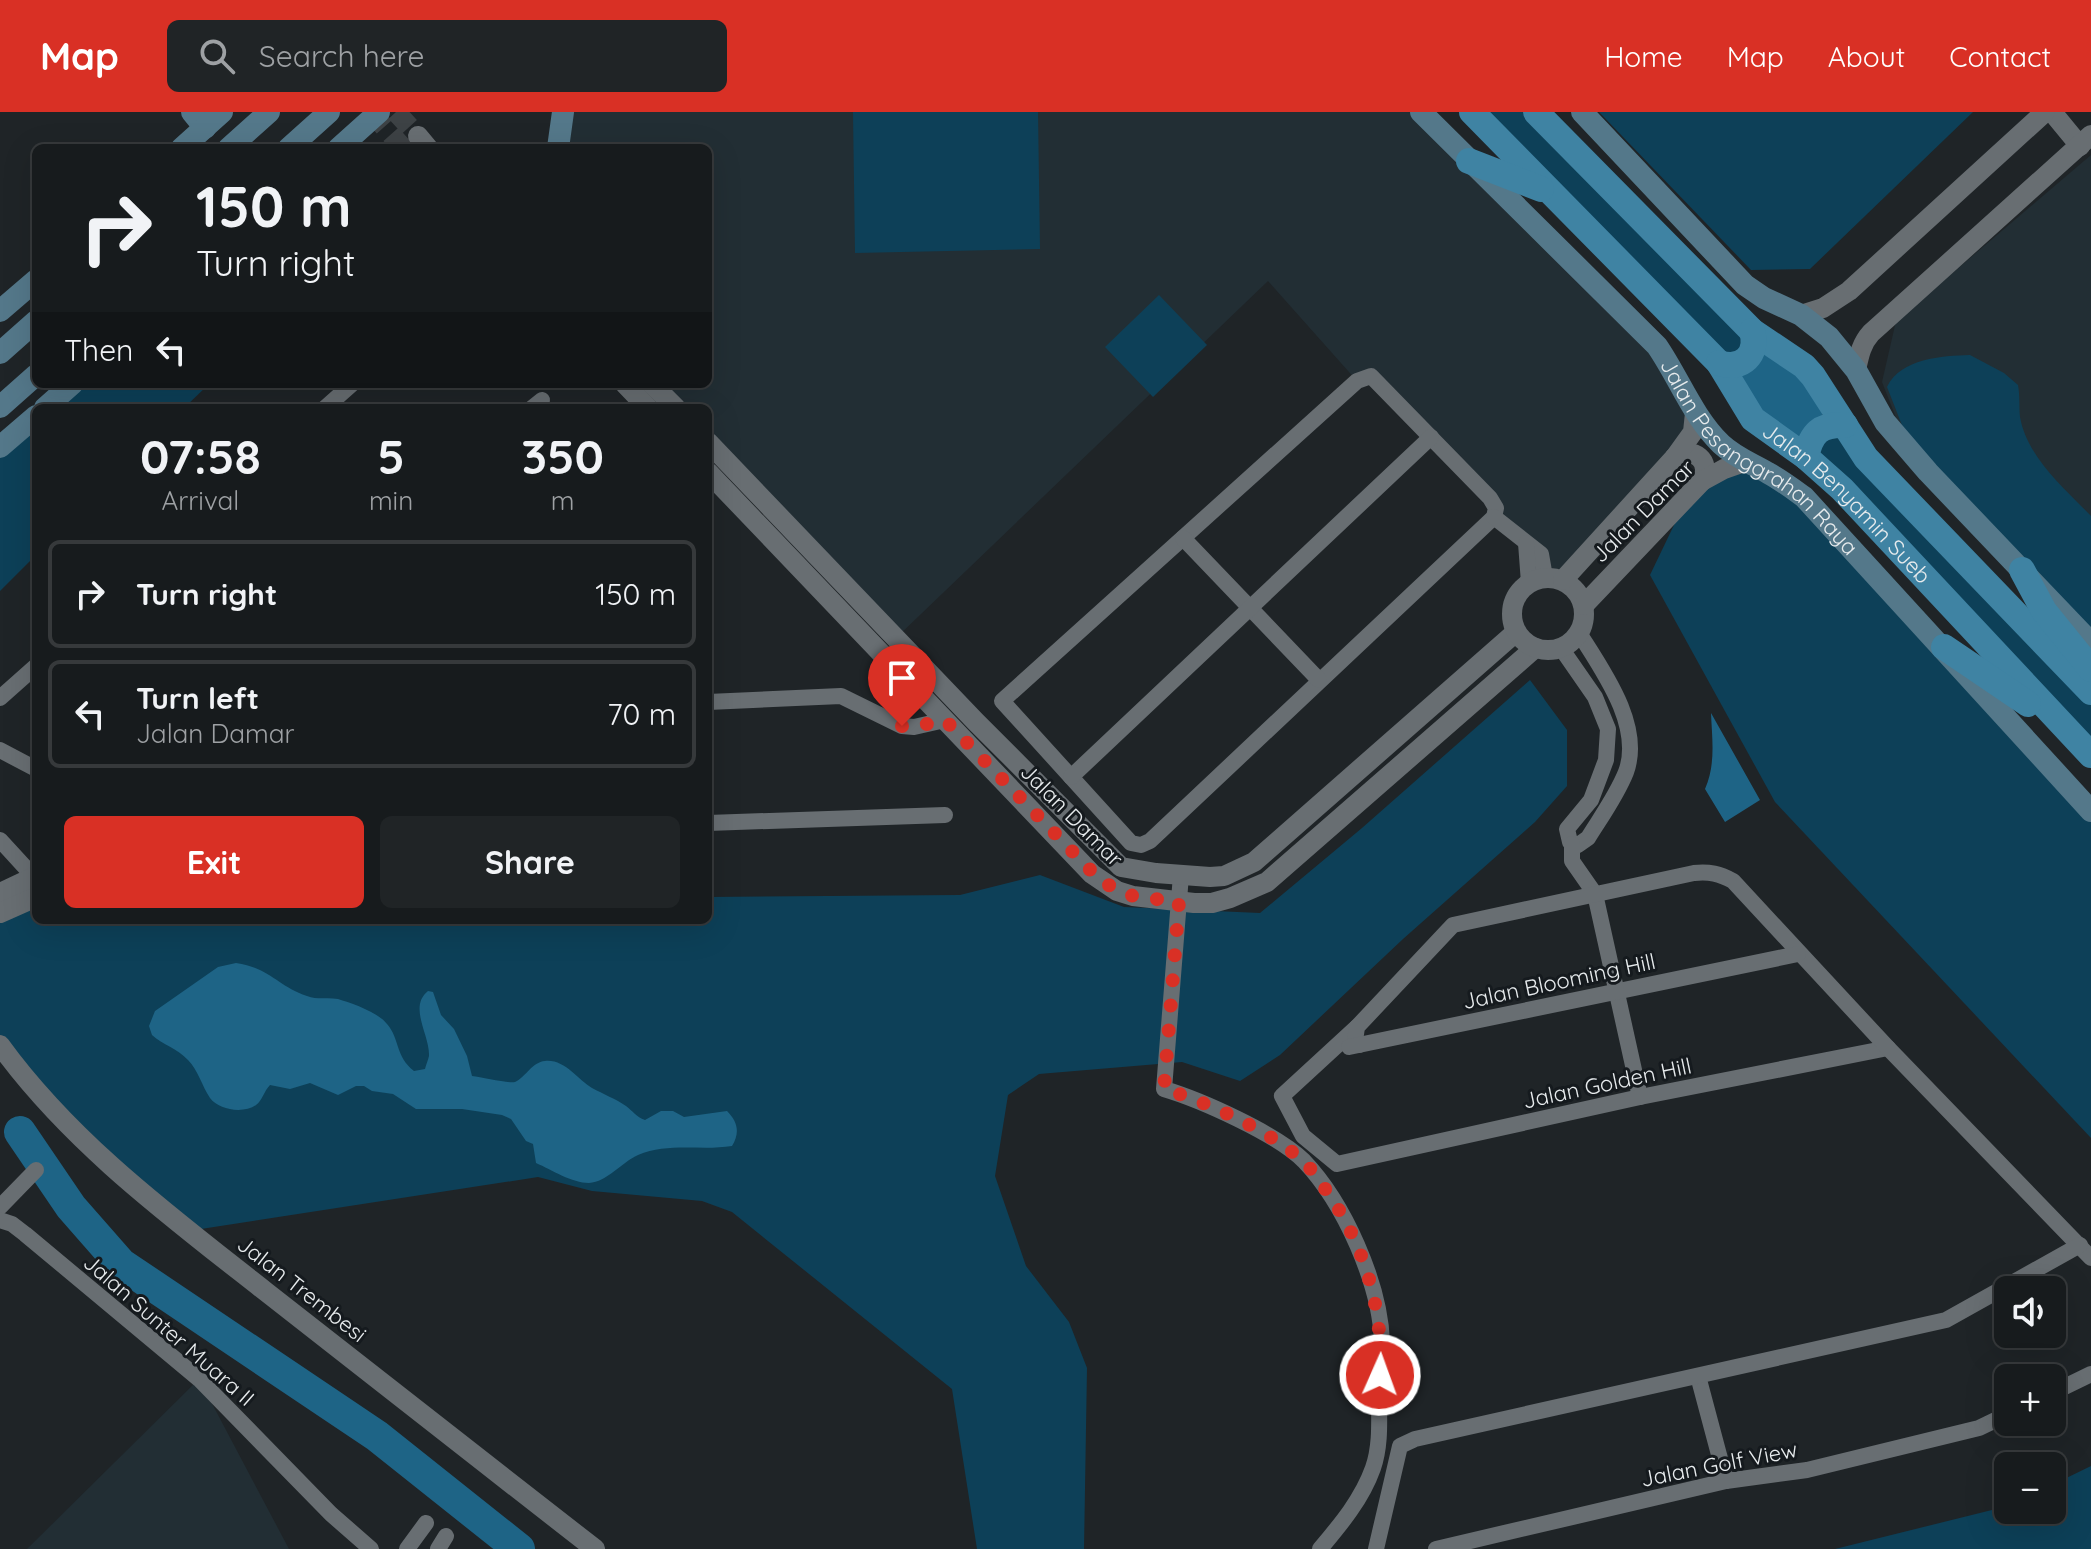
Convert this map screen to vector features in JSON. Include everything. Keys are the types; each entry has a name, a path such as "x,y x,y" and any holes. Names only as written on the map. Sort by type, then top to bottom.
{"main road":[{"path":"184,144 198,120 222,112"},
{"path":"233,144 269,112"},
{"path":"293,144 329,112"},
{"path":"343,144 379,112"},
{"path":"559,144 563,112"},
{"name":"Jalan Pesanggrahan Raya","path":"1421,112 1657,346 1676,373 1695,413 1722,445 1744,462 1766,472 1804,497 2091,811"},
{"name":"Jalan Benyamin Sueb","path":"1472,112 1719,363 1753,419 1806,457 1842,489 2091,755"},
{"name":"Jalan Benyamin Sueb","path":"1536,112 1752,331 1804,366 1866,458 2091,692"},
{"path":"1565,112 1565,142"},
{"path":"1582,112 1745,285 1764,298 1801,315 1829,337 1856,370 1885,422 1928,472 2091,643"},
{"path":"1469,161 1555,195"},
{"path":"0,311 32,283"},
{"path":"0,353 32,325"},
{"path":"1719,363 1736,365 1748,359 1755,345 1752,331"},
{"path":"0,407 32,379"},
{"path":"50,404 68,388"},
{"path":"0,447 32,419"},
{"path":"1806,457 1809,442 1818,432 1829,425 1845,425"},
{"path":"2022,570 2044,611 2091,669"},
{"path":"1944,647 2016,697 2059,721"}],"street":[{"path":"1801,315 1823,308 1849,291 2045,112"},
{"path":"1856,370 1860,352 1871,333 2085,140 2052,112"},
{"path":"1371,376 1490,498 1496,508 1494,517 1150,841 1141,845 1131,843 1002,701 1357,381 1371,376"},
{"path":"330,404 348,388"},
{"path":"629,388 644,404"},
{"path":"656,388 672,404"},
{"name":"Jalan Damar","path":"1545,580 1675,457 1693,432 1695,413"},
{"path":"1071,777 1431,437"},
{"name":"Jalan Damar","path":"712,446 976,722 1121,867 1181,875 1224,876 1254,862 1516,632"},
{"path":"1675,457 1692,452 1700,456 1706,473 1702,481"},
{"name":"Jalan Damar","path":"1584,605 1702,481 1744,462"},
{"name":"Jalan Damar","path":"712,476 1102,882 1133,896 1212,903 1267,882 1535,648"},
{"path":"1494,517 1526,543 1545,580 1580,595 1584,620 1579,633 1561,648 1548,651 1524,642 1511,618 1513,604 1520,591 1545,580"},
{"path":"1183,538 1319,680"},
{"path":"1572,844 1584,842 1607,807 1626,770 1630,738 1612,685 1579,633"},
{"path":"1561,648 1595,697 1608,729 1606,760 1591,800 1567,829 1572,844 1572,861 1595,894 1640,1097"},
{"path":"908,682 924,667"},
{"path":"0,698 32,670"},
{"path":"712,702 841,696 902,726 914,727 945,720"},
{"path":"960,737 976,722"},
{"path":"0,750 32,767"},
{"path":"712,823 945,815"},
{"path":"0,840 32,879"},
{"path":"1329,1052 1357,1027 1453,925 1707,871 1733,881 1798,954 2086,1251 1946,1320 1415,1439 1400,1446 1376,1549"},
{"path":"1181,875 1164,1089 1225,1113 1303,1160 1342,1213 1358,1245 1375,1302 1382,1341 1379,1448 1356,1505 1320,1549"},
{"path":"0,893 32,884"},
{"path":"0,913 32,886"},
{"name":"Jalan Blooming Hill","path":"1329,1052 1798,954"},
{"path":"1357,1027 1355,1041 1359,1045"},
{"name":"Jalan Trembesi","path":"0,1045 20,1073 117,1171 188,1231 595,1549"},
{"name":"Jalan Golden Hill","path":"1329,1052 1282,1096 1303,1136 1337,1164 1640,1097 1888,1048"},
{"path":"0,1207 36,1170"},
{"name":"Jalan Sunter Muara II","path":"0,1220 25,1234 199,1379 331,1514 371,1549"},
{"path":"2066,1386 2091,1374"},
{"path":"1698,1376 1726,1481"},
{"name":"Jalan Golf View","path":"1436,1549 1726,1481 1821,1467 1979,1428 1994,1421"},
{"path":"407,1549 426,1523"}],"shaded area":[{"path":"563,112 1418,112 1657,346 1693,432 1563,580 1494,517 1495,508 1372,376 1357,381 1268,281 896,638 712,448 712,404 669,404 654,388 712,388 712,144 559,144"},
{"path":"853,112 1038,112 1040,249 855,253"},
{"path":"1474,112 1537,112 1754,350 1722,364"},
{"path":"1599,112 1973,112 1810,269 1751,270"},
{"path":"2091,155 2091,639 1904,438 1882,382 1896,321"},
{"path":"1159,295 1207,345 1153,397 1105,347"},
{"path":"1752,331 1828,401 1806,457 1732,388"},
{"path":"1970,355 2004,373 2018,385 2020,417 2030,445 2048,471 2091,516 2091,632 1907,438 1887,387 1893,377 1923,360"},
{"path":"66,388 205,388 188,404 48,404"},
{"path":"32,418 32,559 0,591 0,446"},
{"path":"1829,425 2091,692 2091,755 1809,442"},
{"path":"1744,462 1804,497 2091,805 2091,1138 1775,802 1650,575 1687,498"},
{"path":"1530,680 1567,730 1567,786 1535,822 1403,939 1280,1055 1240,1081 1182,1062 1039,1074 1008,1095 995,1176 1026,1266 1069,1322 1087,1368 1084,1549 977,1549 952,1389 732,1212 702,1201 592,1191 538,1177 188,1231 0,1045 0,913 32,905 32,924 712,924 712,897 960,895 1040,875 1124,907 1260,913"},
{"path":"1711,713 1760,800 1725,822 1705,789 1712,761"},
{"path":"236,963 257,969 307,996 338,999 364,1008 383,1020 391,1030 404,1059 414,1071 425,1069 429,1056 420,1005 428,991 433,992 441,1015 454,1029 467,1056 472,1076 515,1082 536,1064 552,1061 645,1120 661,1111 673,1111 684,1117 727,1111 737,1128 735,1141 732,1146 650,1151 632,1158 602,1179 589,1183 569,1179 536,1163 533,1144 526,1141 511,1119 502,1115 462,1109 416,1109 393,1094 372,1091 364,1086 356,1086 338,1095 310,1083 290,1089 270,1085 251,1108 225,1108 210,1098 188,1060 152,1035 149,1026 155,1011 218,967"},
{"path":"199,1379 289,1549 27,1549"},
{"path":"2091,1466 2091,1549 1835,1549 1994,1509 1994,1524 2066,1524 2066,1478"}],"waterway":[{"path":"20,1132 71,1207 121,1264 377,1436 519,1549"}],"tunnel":[{"path":"371,112 399,144"},
{"path":"396,112 418,136"}],"route":[{"path":"902,726 914,727 945,720 1102,882 1133,896 1179,902 1164,1089 1225,1113 1303,1160 1342,1213 1358,1245 1375,1302 1382,1341 1380,1375"}]}
